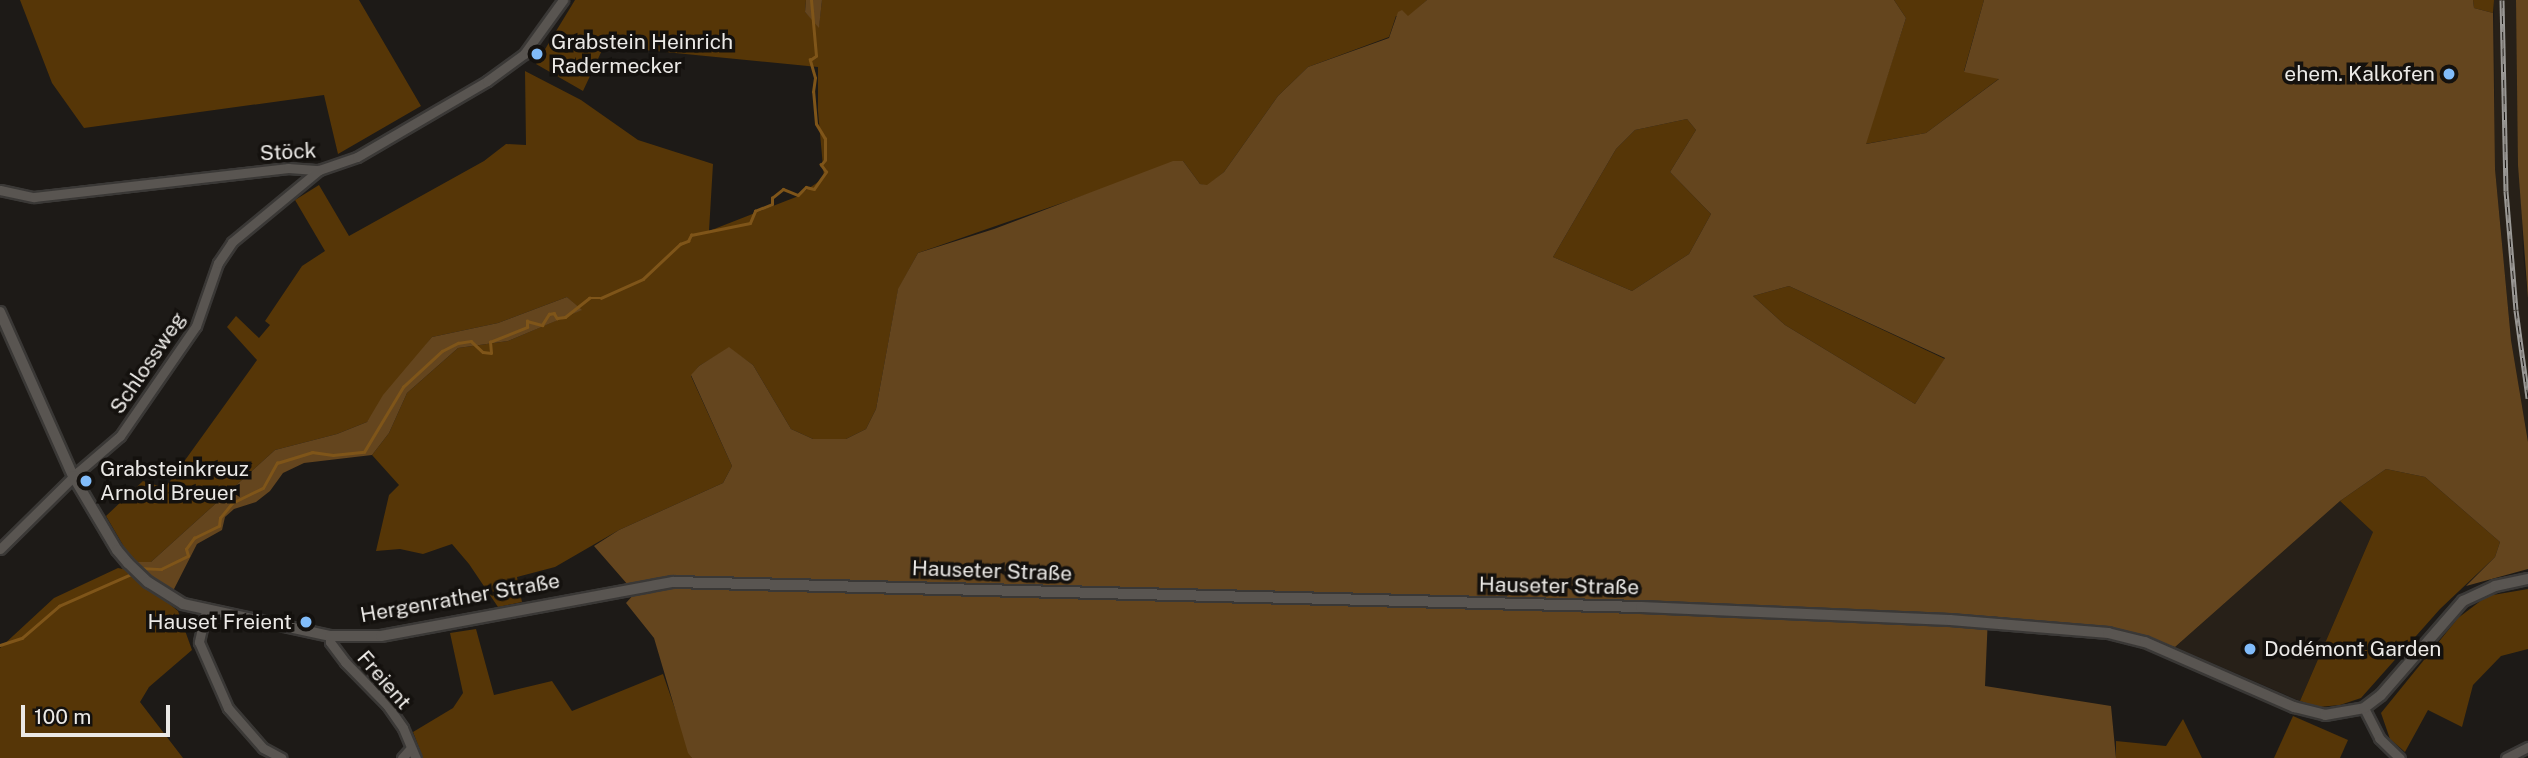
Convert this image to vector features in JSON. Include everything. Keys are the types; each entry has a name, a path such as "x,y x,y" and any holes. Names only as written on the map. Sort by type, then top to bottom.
{"street":[{"name":"Stöck","path":"0,190 34,197 288,168 319,170 357,156 487,81 524,54 563,0"},
{"name":"Schlossweg","path":"0,549 73,476 120,436 178,356 203,313 218,263 232,242 319,170"},
{"name":"Hergenrather Straße","path":"0,312 73,476 128,564 166,594 206,611 330,636 381,636 636,586"},
{"path":"2400,758 2379,738 2364,708 2389,686 2463,601 2495,586 2528,579"},
{"name":"Hauseter Straße","path":"636,586 673,582 1641,607 2040,625 2108,633 2145,642 2308,712 2337,714 2364,708"},
{"path":"206,611 199,642 228,708 263,748 282,758"},
{"name":"Freient","path":"330,636 330,642 345,662 387,705 403,728 416,758"},
{"path":"402,758 411,747"},
{"path":"2507,758 2528,747"}],"shaded area":[{"path":"20,0 359,0 421,106 338,154 324,95 84,128 52,83"},
{"path":"575,0 806,0 805,12 819,26 822,0 1427,0 1408,17 1396,16 1389,37 1308,67 1278,96 1224,172 1207,186 1200,184 1183,161 918,253 898,290 876,409 866,429 846,439 813,439 791,429 753,365 729,348 699,366 691,376 732,466 723,483 619,530 555,567 517,577 522,602 498,607 452,544 423,554 400,549 376,551 389,495 399,485 372,455 389,433 407,393 458,348 508,341 581,310 567,297 498,323 432,337 367,422 337,434 275,450 151,562 137,562 127,552 106,516 143,481 165,488 257,360 227,327 236,316 259,338 270,325 265,321 302,266 325,251 295,200 319,185 349,236 484,161 506,144 526,145 525,71 581,100 638,140 713,164 709,231 796,197 824,178 818,111 818,67 604,46 583,91 536,64"},
{"path":"806,0 822,0 819,28 805,12"},
{"path":"1427,0 1894,0 1906,18 1866,144 1926,133 1999,79 1964,72 1984,0 2473,0 2474,8 2493,13 2495,169 2511,340 2528,442 2528,569 2466,586 2495,557 2500,542 2425,477 2386,469 2340,501 2175,647 2118,629 1988,616 1985,686 2111,706 2116,758 692,758 688,753 654,638 626,603 635,593 594,546 619,530 723,483 732,466 691,375 699,366 729,347 753,365 791,429 813,439 846,439 866,429 876,409 898,289 918,253 994,229 1173,161 1183,161 1200,184 1207,185 1224,172 1278,96 1308,67 1389,38 1398,12 1402,10 1408,16","holes":["1687,119 1696,130 1670,172 1711,214 1689,254 1632,291 1553,257 1616,149 1635,130","1789,286 1945,358 1915,404 1785,325 1753,296"]},
{"path":"1894,0 1984,0 1964,71 2000,78 1926,133 1865,144 1906,18"},
{"path":"2473,0 2494,0 2493,13 2474,8"},
{"path":"2494,0 2516,0 2523,253 2528,299 2528,442 2511,340 2495,169"},
{"path":"2516,0 2528,0 2528,299 2518,165"},
{"path":"1687,119 1696,130 1670,172 1711,214 1689,254 1632,291 1553,257 1616,149 1635,130"},
{"path":"1789,286 1945,359 1915,404 1785,325 1753,296"},
{"path":"567,297 582,310 508,341 458,348 407,393 389,433 372,455 304,463 283,473 270,491 256,502 234,509 225,517 222,530 197,544 173,591 154,580 137,562 151,562 275,450 337,434 367,422 383,395 432,337 498,323"},
{"path":"2386,469 2425,477 2500,542 2495,557 2440,609 2361,698 2340,705 2319,707 2300,701 2373,532 2340,501"},
{"path":"2340,501 2373,532 2300,701 2175,647"},
{"path":"118,568 128,570 178,611 192,650 149,687 140,702 183,758 0,758 0,648 54,598"},
{"path":"2528,589 2528,649 2501,656 2473,685 2462,727 2428,710 2405,752 2390,739 2381,713 2458,618 2487,596"},
{"path":"476,629 494,695 552,681 572,711 663,674 692,758 423,758 413,732 453,708 463,693 450,633"},
{"path":"2293,716 2348,740 2340,758 2274,758"},
{"path":"2183,719 2202,758 2116,758 2116,741 2166,746"}],"waterway":[{"path":"140,568 161,569 188,556 186,549 194,538 219,526 220,518 232,503 263,488 277,463 312,452 333,455 364,452 403,387 442,351 458,343 471,341 483,352 491,353 490,342 527,327 527,321 542,325 549,314 554,313 557,318 565,317 589,298 601,298 643,279 680,244 688,241 691,235 750,223 755,211 772,204 772,198 783,189 798,195 806,187 814,189 826,172 821,165 825,160 825,139 816,124 813,92 815,78 810,60 816,56 811,0"},
{"path":"0,645 22,638 59,606 129,575"}],"railway":[{"path":"2502,0 2506,191 2516,310 2528,398"}],"place":[{"name":"Grabstein Heinrich Radermecker","path":"537,54"},
{"name":"ehem. Kalkofen","path":"2449,74"},
{"name":"Grabsteinkreuz Arnold Breuer","path":"86,481"},
{"name":"Hauset Freient","path":"306,622"},
{"name":"Dodémont Garden","path":"2250,649"}]}
